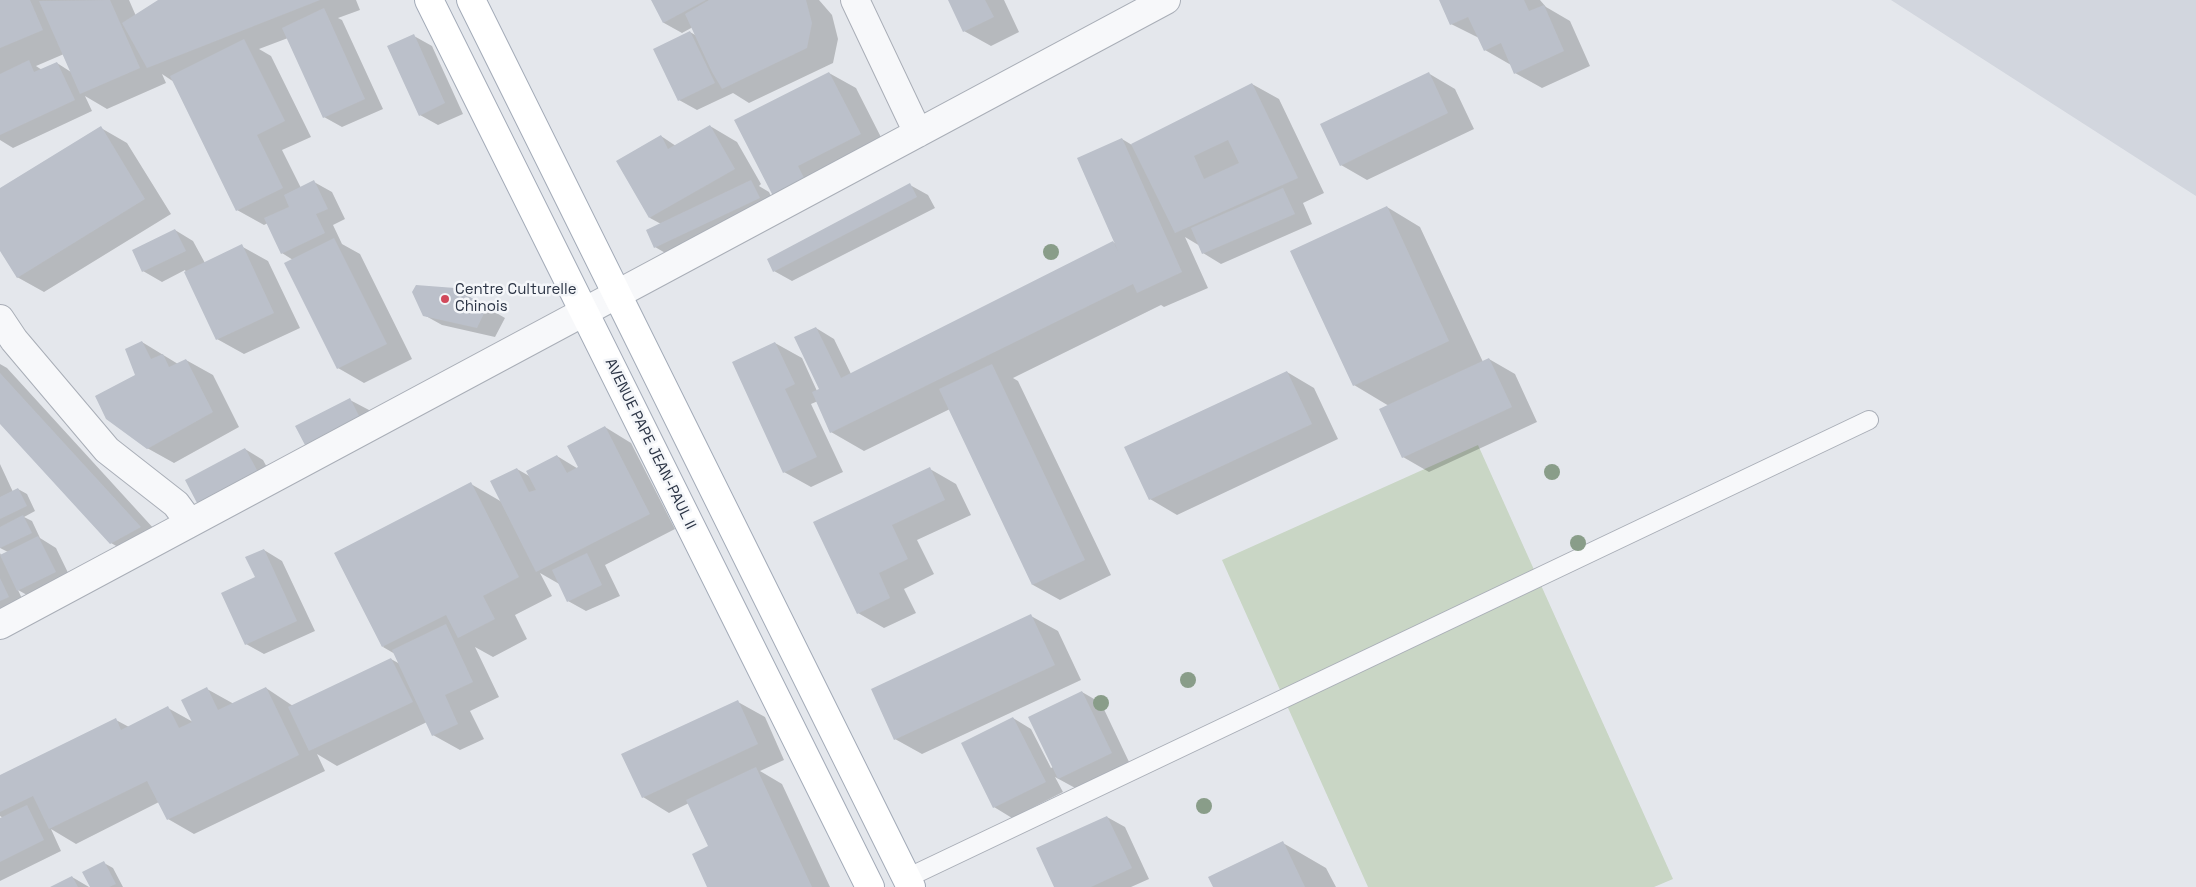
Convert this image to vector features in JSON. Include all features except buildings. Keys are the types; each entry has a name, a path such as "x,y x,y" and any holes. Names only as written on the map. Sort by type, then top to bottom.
{"main road":[{"name":"AVENUE PAPE JEAN-PAUL II","path":"430,0 870,887"},
{"path":"471,0 909,882"}],"street":[{"path":"855,0 918,133"},
{"path":"0,625 1166,0"},
{"path":"0,319 14,340 107,450 176,504 190,523"}],"lane":[{"path":"909,882 1869,420"}],"shaded area":[{"path":"1891,0 2196,0 2196,196"}],"green space":[{"path":"1478,445 1673,879 1654,887 1368,887 1222,560"}],"place":[{"name":"Centre Culturelle Chinois","path":"445,299"}]}
